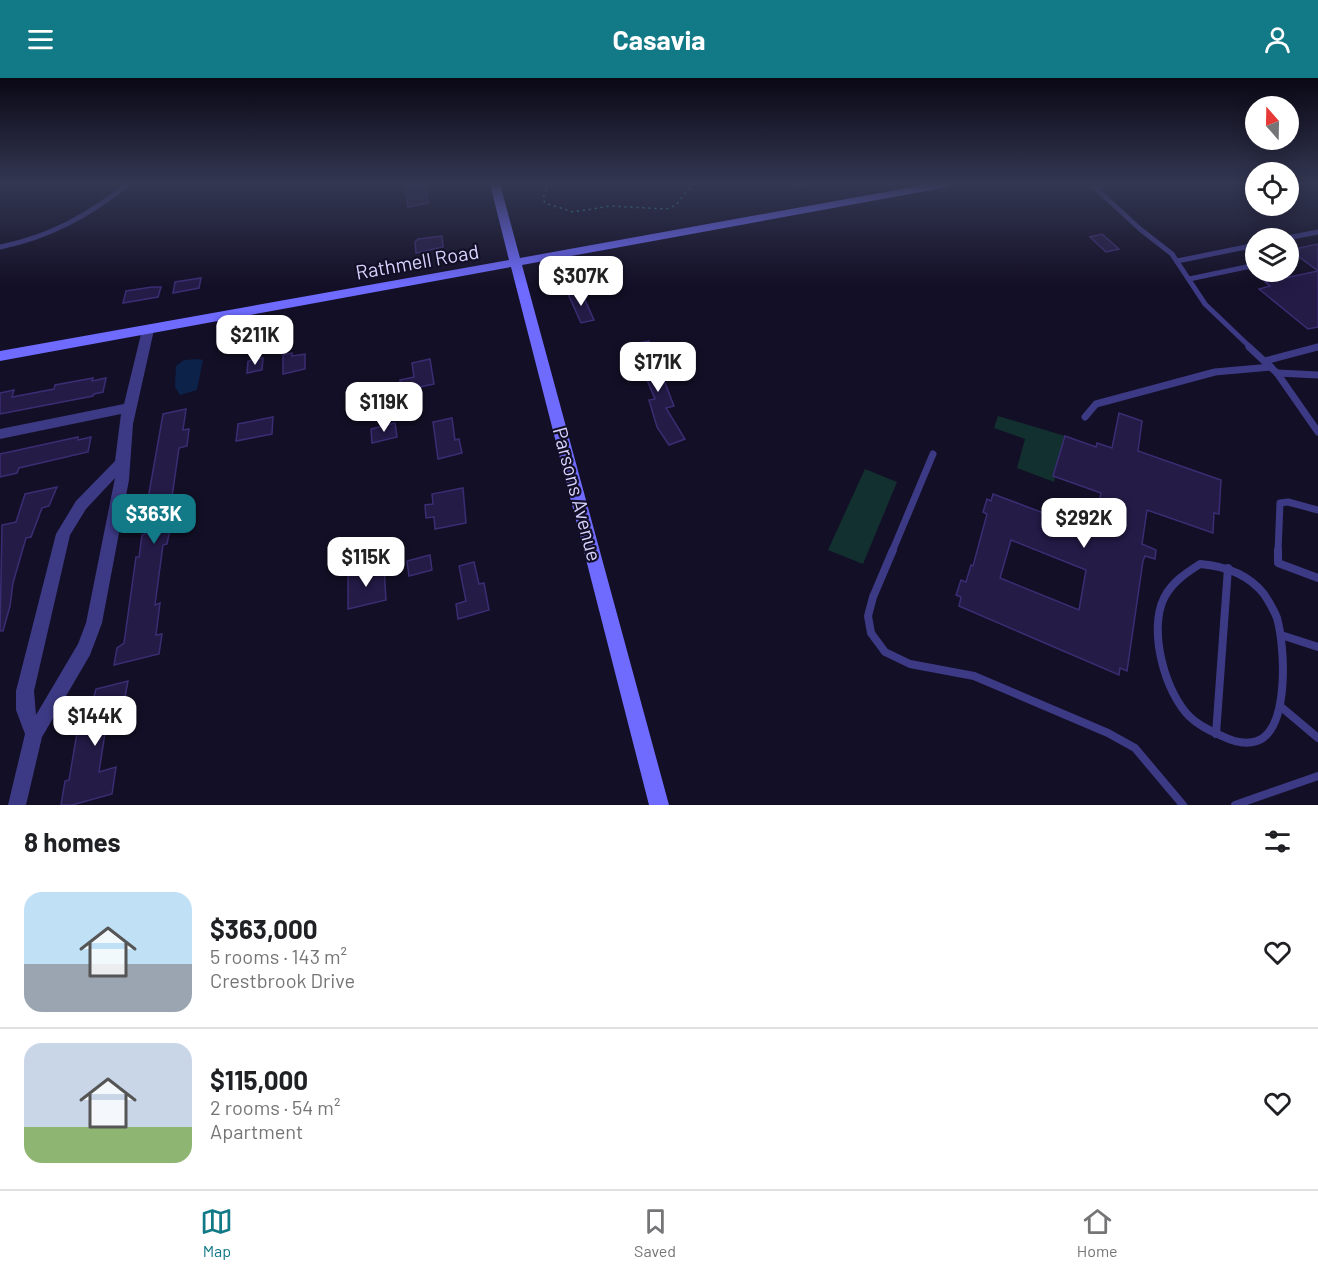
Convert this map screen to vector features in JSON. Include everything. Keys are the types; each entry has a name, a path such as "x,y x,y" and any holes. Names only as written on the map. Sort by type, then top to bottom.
{"street":[{"name":"Parsons Avenue","path":"504,218 658,805"},
{"name":"Rathmell Road","path":"0,357 762,218"},
{"path":"17,805 34,734 84,649 94,623 122,480 121,464 131,406 148,330"},
{"path":"0,434 131,406"},
{"path":"34,734 25,710 25,691 63,534 74,514 98,485 121,464"}],"lane":[{"path":"0,247 33,241 67,227 80,218"},
{"path":"1128,218 1172,254 1205,304 1277,373 1318,432"},
{"path":"1299,236 1318,232"},
{"path":"1177,261 1245,247"},
{"path":"1189,279 1245,267"},
{"path":"1265,361 1318,347"},
{"path":"1085,417 1096,404 1215,372 1271,367"},
{"path":"1277,373 1318,375"},
{"path":"933,454 873,597 868,616 871,633 885,652 910,664 974,676 1108,733 1135,748 1183,805"},
{"path":"1318,510 1288,502 1280,503 1278,509 1278,563 1318,578"},
{"path":"1200,564 1228,568 1244,575 1260,588 1271,605 1281,635 1278,717 1270,731 1256,743 1240,744 1216,734 1190,717 1173,691 1158,653 1157,627 1162,600 1171,584 1185,572 1200,564"},
{"path":"1216,734 1228,568"},
{"path":"1281,635 1318,647"},
{"path":"1280,706 1318,738"},
{"path":"1235,805 1318,776"}],"green space":[{"path":"998,416 1065,436 1054,482 1017,468 1025,439 994,428"},
{"path":"865,469 897,482 863,564 828,550"}],"water":[{"path":"184,360 203,360 197,390 180,395 175,387 176,366"}],"building":[{"path":"1102,234 1119,249 1106,252 1090,237"},
{"path":"442,236 443,247 416,253 415,242 418,239"},
{"path":"1318,244 1318,271 1299,257 1299,248"},
{"path":"1318,271 1318,327 1308,329 1259,289 1270,286 1265,282 1299,282 1299,275"},
{"path":"201,278 199,288 173,293 175,282"},
{"path":"161,287 158,297 123,303 126,291"},
{"path":"581,291 594,320 581,323 568,294"},
{"path":"649,341 674,406 666,408 685,439 669,445 657,427 649,400 655,399 632,344"},
{"path":"292,353 292,356 305,354 305,369 283,374 283,355"},
{"path":"263,358 262,370 247,373 248,361"},
{"path":"430,359 434,384 401,391 400,380 414,377 412,363"},
{"path":"93,378 92,381 106,378 103,392 93,396 0,414 0,393 14,390 12,397 54,389 55,385"},
{"path":"186,409 183,430 189,429 187,446 179,448 172,497 177,496 167,544 163,545 155,605 160,603 156,635 162,634 159,654 114,665 117,648 124,643 136,557 139,557 142,535 145,534 152,498 148,499 163,414"},
{"path":"1119,413 1142,421 1138,451 1221,480 1219,514 1214,513 1213,533 1147,510 1142,544 1156,550 1155,559 1145,556 1143,561 1127,671 1120,668 1119,675 959,606 961,597 956,595 961,580 966,582 971,565 973,566 987,514 983,512 987,499 991,501 993,494 1094,532 1101,493 1053,476 1065,436 1096,447 1097,443 1112,448","holes":["1011,540 1086,570 1079,610 1000,578"]},
{"path":"273,417 272,434 236,441 238,424"},
{"path":"452,418 455,440 459,439 462,453 438,459 433,422"},
{"path":"395,423 397,437 372,443 371,429"},
{"path":"78,437 78,440 91,437 88,452 19,468 17,473 0,477 0,454"},
{"path":"57,487 49,506 42,508 31,537 26,538 13,583 10,606 3,631 0,631 2,525 16,522 25,494"},
{"path":"463,488 466,523 435,529 434,517 426,518 425,505 433,504 432,494"},
{"path":"430,555 432,570 409,576 407,561"},
{"path":"474,562 479,584 484,583 489,610 458,619 456,604 466,601 459,566"},
{"path":"384,567 386,600 348,609 348,575"},
{"path":"128,681 123,708 126,707 123,728 105,733 99,772 116,767 112,794 72,805 61,805 65,781 69,780 79,721 88,718 96,689"}]}
